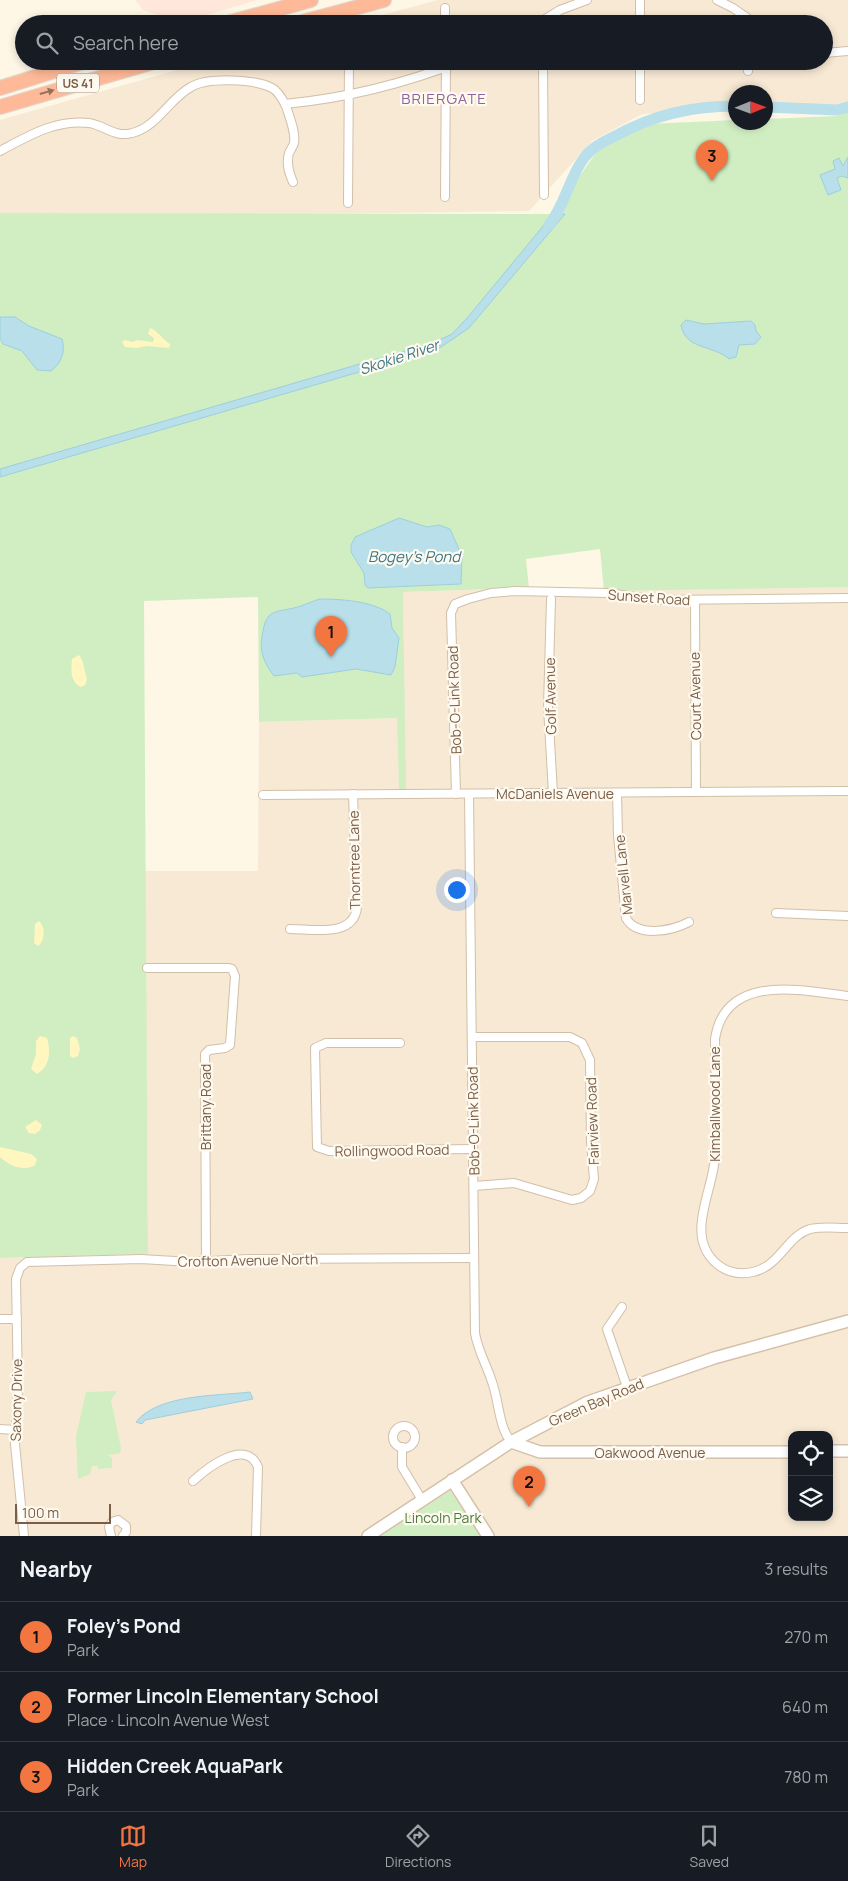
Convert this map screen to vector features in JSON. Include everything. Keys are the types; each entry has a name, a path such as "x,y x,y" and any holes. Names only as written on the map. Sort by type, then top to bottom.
{"highway":[{"path":"257,15 311,0"},
{"path":"328,15 384,0"},
{"name":"US 41","path":"0,88 57,70"},
{"name":"US 41","path":"0,107 126,70"}],"main road":[{"name":"Green Bay Road","path":"368,1536 511,1442 549,1420 627,1387 714,1358 848,1321"},
{"name":"Oakwood Avenue","path":"511,1442 540,1452 788,1452"},
{"path":"833,1452 848,1451"},
{"path":"452,1480 488,1536"}],"street":[{"path":"552,15 587,0"},
{"path":"640,0 640,15"},
{"path":"717,0 743,15"},
{"path":"445,8 445,15"},
{"path":"833,52 848,51"},
{"path":"348,203 349,70"},
{"path":"285,104 349,96 408,82 433,70"},
{"path":"445,197 446,70"},
{"path":"543,70 544,195"},
{"path":"640,70 640,100"},
{"path":"0,150 41,130 57,125 90,123 116,134 136,132 160,115 188,88 211,81 237,81 265,86 277,91 285,104 293,132 294,143 289,155 288,169 293,182"},
{"name":"Sunset Road","path":"453,606 480,595 515,592 608,593 656,600 848,598"},
{"name":"Golf Avenue","path":"551,599 548,708 553,793"},
{"name":"Court Avenue","path":"695,600 696,792"},
{"name":"Bob-O-Link Road","path":"453,606 450,614 456,794"},
{"name":"McDaniels Avenue","path":"263,795 848,792"},
{"name":"Marvell Lane","path":"617,793 618,835 626,918 632,926 642,930 676,929 689,922"},
{"name":"Thorntree Lane","path":"290,929 341,928 349,924 354,918 357,906 357,878 353,794"},
{"name":"Bob-O-Link Road","path":"469,794 476,1340 493,1385 504,1427 511,1442"},
{"path":"776,913 848,916"},
{"name":"Brittany Road","path":"147,968 229,968 232,969 235,976 230,1045 225,1048 209,1050 205,1054 206,1261"},
{"name":"Kimballwood Lane","path":"848,996 796,990 759,991 738,998 722,1014 717,1025 715,1039 715,1157 702,1215 700,1233 703,1244 714,1261 732,1272 742,1273 754,1272 771,1264 799,1236 810,1229 848,1228"},
{"name":"Fairview Road","path":"472,1037 570,1037 582,1043 590,1060 591,1142 594,1179 593,1186 587,1195 572,1200 514,1183 474,1186"},
{"name":"Rollingwood Road","path":"400,1043 326,1043 316,1048 317,1147 328,1151 473,1149"},
{"name":"Crofton Avenue North","path":"23,1266 35,1260 141,1259 206,1261 474,1258"},
{"name":"Saxony Drive","path":"23,1266 16,1279 16,1463 24,1536"},
{"path":"622,1307 606,1328 627,1387"},
{"path":"0,1319 17,1319"},
{"path":"0,1429 16,1430"},
{"path":"402,1447 402,1467 422,1500"},
{"path":"193,1482 218,1461 245,1455 254,1459 258,1467 256,1536"},
{"path":"111,1536 109,1527 112,1522 118,1520 126,1526 123,1536"}],"shaded area":[{"path":"135,0 257,0 207,15 158,15 143,10"},
{"path":"438,0 848,0 848,102 836,105 773,108 773,85 728,85 728,110 642,114 592,141 529,211 0,218 0,120 177,70 833,70 833,15 382,15"},
{"path":"848,586 848,1536 0,1536 0,1258 148,1254 145,871 258,871 259,722 398,718 399,790 405,790 403,592 526,588 604,591"}],"green space":[{"path":"848,112 848,587 604,591 600,549 526,559 529,588 403,592 406,790 399,790 397,718 259,722 258,597 144,601 148,1254 0,1258 0,213 553,214 598,150 647,124 728,120 728,130 773,130 773,119 837,116"},
{"path":"117,1391 111,1400 121,1448 120,1453 108,1455 112,1458 112,1468 98,1469 98,1466 92,1466 90,1474 78,1479 76,1437 86,1392"},
{"name":"Lincoln Park","path":"450,1491 481,1536 379,1536"}],"sand":[{"path":"150,328 170,344 169,348 125,347 122,342 125,340 153,342 154,338 148,334"},
{"path":"79,655 87,679 85,685 81,687 73,679 72,671 72,659"},
{"path":"39,921 43,927 44,934 38,946 34,943 35,924"},
{"path":"40,1036 47,1038 49,1053 45,1067 37,1074 31,1069 36,1054 36,1041"},
{"path":"73,1036 77,1038 80,1049 78,1056 73,1058 70,1056 70,1038"},
{"path":"36,1120 42,1125 40,1130 35,1134 29,1133 25,1127"},
{"path":"0,1147 31,1154 37,1159 35,1165 21,1168 8,1163 0,1157"}],"water":[{"path":"848,157 848,178 842,176 837,178 841,190 828,195 820,175 835,169 833,161 839,158 843,166"},
{"path":"553,214 565,214 469,328 438,349 0,477 0,469 435,342 452,334"},
{"path":"0,317 15,317 29,326 62,339 63,353 58,365 51,371 37,370 22,351 3,344 0,338"},
{"path":"686,320 704,324 751,321 761,337 755,344 739,345 736,357 729,359 688,339 681,325"},
{"name":"Bogey's Pond","path":"399,518 427,527 439,525 450,529 462,556 461,584 368,588 365,585 364,573 351,552 351,545 355,537"},
{"path":"319,599 347,600 366,604 375,606 390,614 392,628 399,638 395,667 391,675 356,669 302,677 297,673 274,676 265,663 261,648 266,620 274,612 301,606"},
{"path":"250,1392 253,1399 145,1420 142,1424 136,1422 158,1406 173,1401"}],"waterway":[{"name":"Skokie River","path":"549,225 559,209 574,174 587,154 598,145 644,122 659,117 688,110 728,106"},
{"name":"Skokie River","path":"773,107 837,110 848,107"}],"place":[{"name":"Hidden Creek AquaPark","path":"712,181"},
{"name":"Foley’s Pond","path":"331,657"},
{"name":"Former Lincoln Elementary School","path":"529,1507"}],"district":[{"name":"BRIERGATE","path":"444,98"}]}
